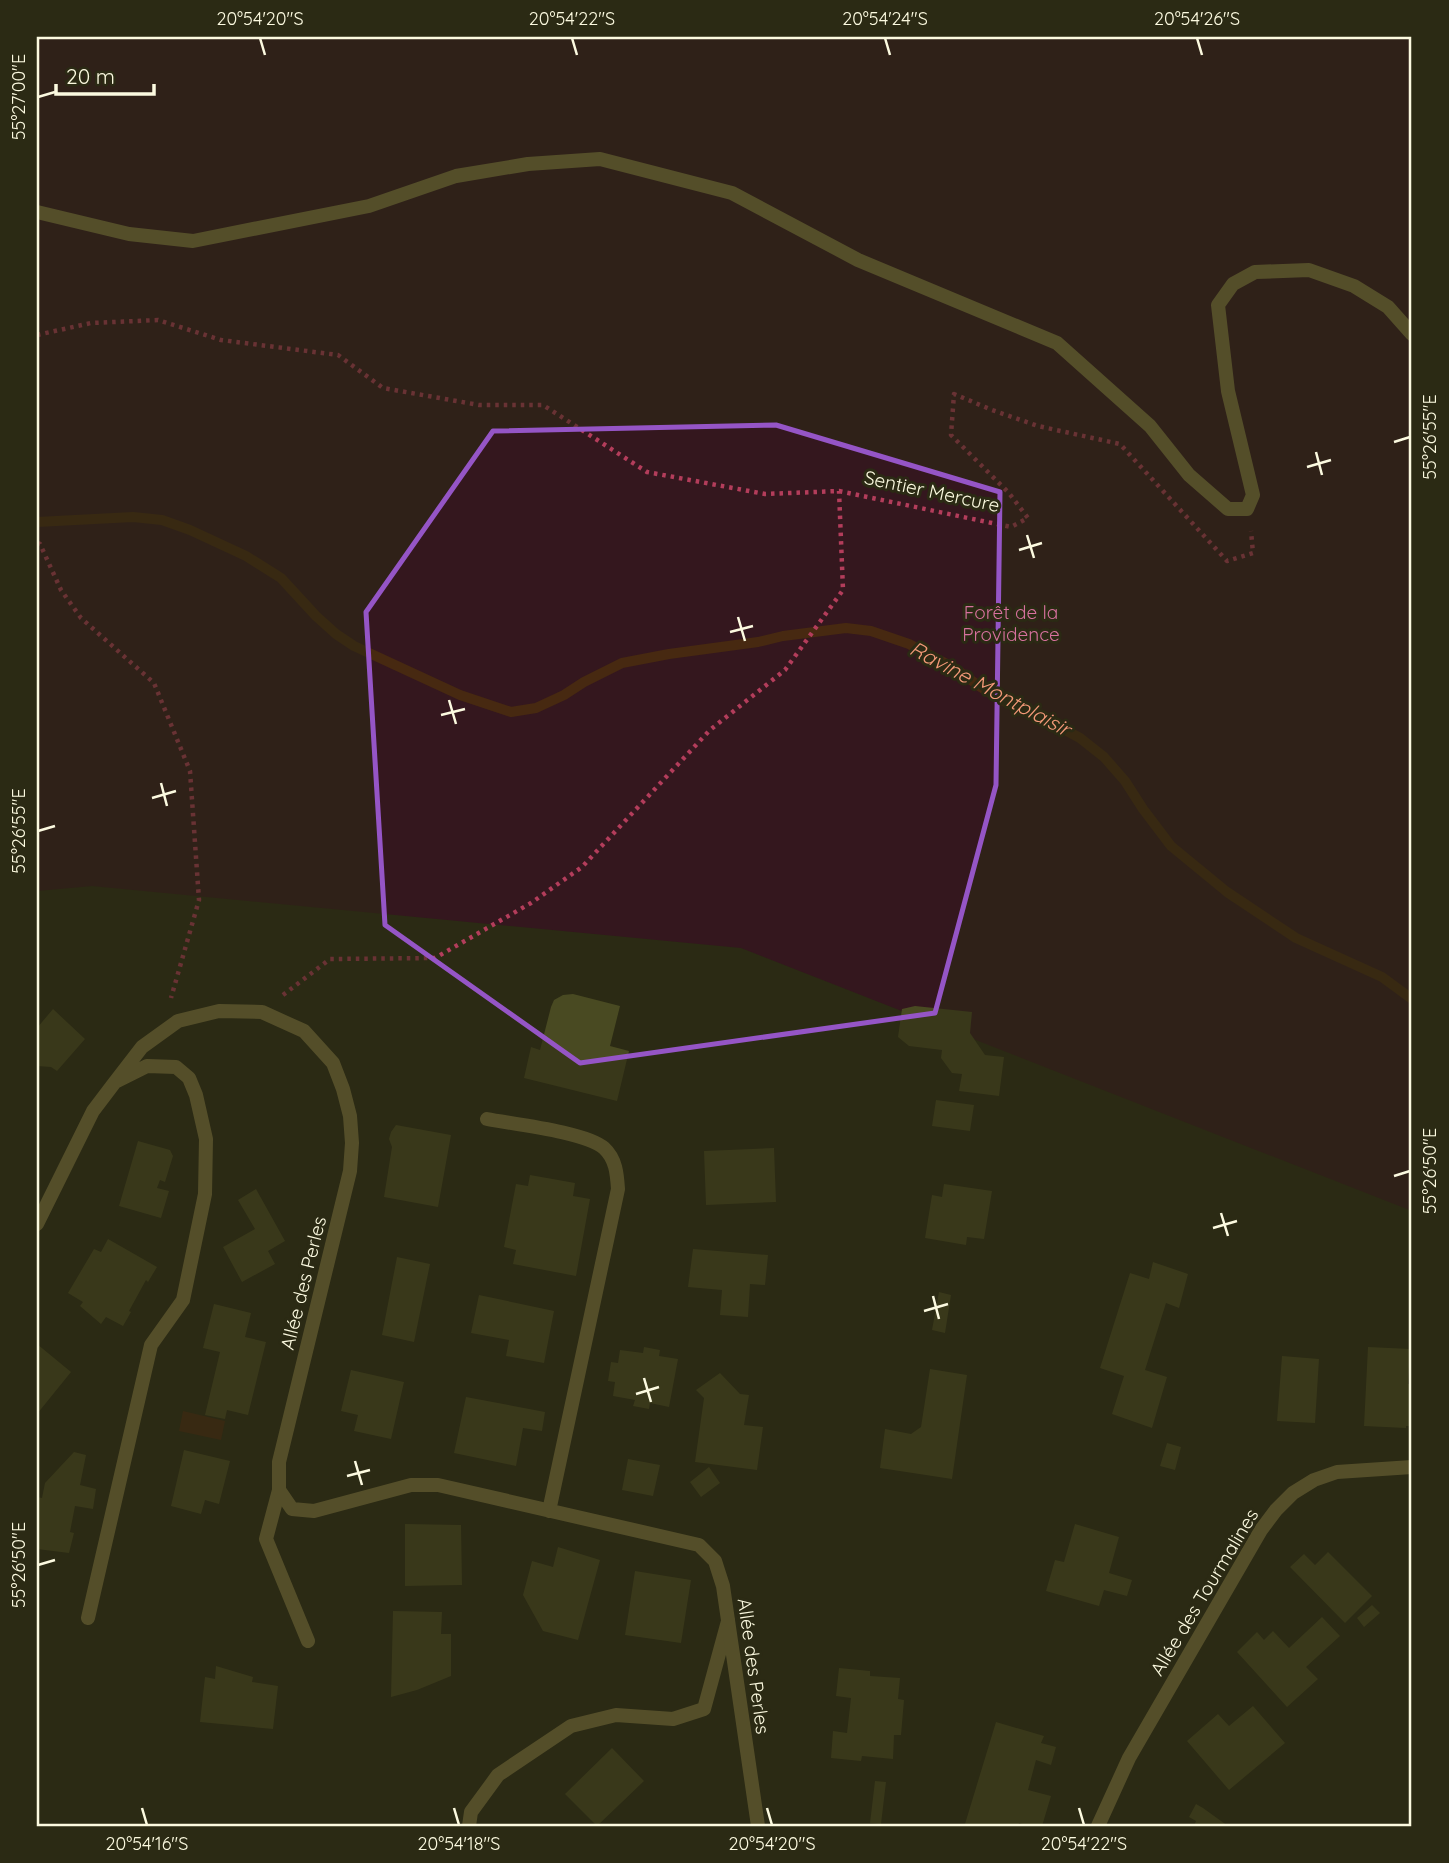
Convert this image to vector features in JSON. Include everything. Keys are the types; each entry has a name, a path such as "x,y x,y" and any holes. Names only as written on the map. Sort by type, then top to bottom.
{"street":[{"path":"37,212 129,233 193,241 369,206 456,176 528,164 600,159 732,193 858,260 1057,343 1150,426 1189,475 1228,509 1247,509 1253,495 1228,391 1218,305 1233,284 1255,272 1309,270 1354,286 1388,307 1412,334"},
{"name":"Allée des Perles","path":"37,1224 93,1111 142,1047 178,1021 219,1011 262,1012 304,1031 333,1063 351,1115 352,1143 350,1171 279,1462 279,1490 292,1508 314,1511 411,1485 438,1485 699,1545 715,1561 723,1586 758,1826"},
{"name":"Allée des Perles","path":"88,1618 152,1345 183,1300 205,1194 206,1139 196,1095 188,1078 176,1067 147,1066 115,1082"},
{"path":"487,1119 592,1141 605,1149 616,1167 618,1189 549,1511"},
{"name":"Allée des Tourmalines","path":"1098,1826 1129,1758 1261,1530 1276,1510 1293,1493 1314,1480 1337,1472 1412,1467"},
{"path":"279,1490 266,1539 307,1640"},
{"path":"469,1826 471,1812 498,1775 571,1726 616,1715 673,1719 704,1709 728,1620"}],"path":[{"name":"Sentier Mercure","path":"37,335 91,323 158,320 221,340 338,355 383,388 479,405 543,405 647,472 765,494 839,491 1011,527 1028,518 1009,493 951,435 954,394 1038,426 1120,444 1227,561 1253,553 1247,509"},
{"path":"262,1012 330,959 435,957 531,903 582,867 710,730 785,670 843,590 839,491"},
{"path":"37,543 40,544 61,590 81,618 154,683 190,771 199,900 162,1033"}],"highlighted area":[{"path":"776,425 1000,492 996,785 935,1013 580,1063 385,925 366,612 493,431"}],"green space":[{"name":"Forêt de la Providence","path":"37,37 1412,37 1412,1211 741,948 92,886 37,891"}],"shaded area":[{"path":"183,1411 225,1421 221,1440 179,1431"}],"building":[{"path":"573,994 620,1006 610,1046 629,1051 617,1101 524,1078 531,1047 540,1050 554,1000"},
{"path":"915,1006 972,1012 970,1033 985,1055 1004,1057 999,1096 959,1091 962,1074 952,1073 941,1058 942,1050 909,1046 898,1037 902,1009"},
{"path":"53,1009 85,1039 57,1071 51,1067 37,1066 37,1028"},
{"path":"936,1100 974,1105 970,1131 932,1126"},
{"path":"396,1125 451,1135 438,1207 384,1197 392,1147 389,1139"},
{"path":"138,1141 170,1150 173,1156 165,1182 160,1180 157,1188 169,1191 161,1218 119,1206"},
{"path":"774,1148 776,1202 706,1205 704,1151"},
{"path":"530,1175 575,1183 573,1196 590,1199 576,1276 513,1264 516,1250 504,1247 516,1184 528,1186"},
{"path":"944,1184 992,1191 984,1239 967,1237 966,1245 925,1238 932,1195 942,1197"},
{"path":"256,1189 285,1241 268,1251 275,1264 242,1282 223,1247 255,1229 238,1200"},
{"path":"108,1239 157,1267 148,1282 146,1280 123,1326 106,1317 101,1324 80,1306 83,1302 68,1293 94,1249 101,1252"},
{"path":"693,1249 768,1255 765,1285 750,1284 748,1317 720,1315 722,1290 688,1287"},
{"path":"397,1257 430,1264 414,1342 382,1335"},
{"path":"1153,1262 1188,1274 1179,1308 1166,1303 1145,1370 1167,1377 1152,1428 1112,1414 1124,1376 1100,1368 1130,1273 1149,1279"},
{"path":"939,1292 951,1295 945,1333 932,1330"},
{"path":"479,1295 554,1311 544,1363 506,1356 509,1340 471,1333"},
{"path":"214,1304 251,1313 245,1337 266,1342 248,1415 227,1410 225,1419 205,1415 220,1352 203,1348"},
{"path":"37,1344 71,1372 37,1414"},
{"path":"644,1347 660,1350 659,1356 678,1359 669,1407 650,1403 649,1409 633,1406 635,1400 613,1396 615,1382 608,1381 611,1362 618,1363 620,1350 643,1353"},
{"path":"1368,1347 1410,1349 1408,1384 1412,1384 1412,1426 1364,1426"},
{"path":"1282,1356 1319,1359 1315,1423 1277,1421"},
{"path":"930,1369 967,1375 952,1479 880,1468 885,1429 911,1434 921,1427"},
{"path":"351,1370 404,1382 391,1439 354,1431 358,1415 341,1411"},
{"path":"720,1373 740,1394 749,1395 744,1425 763,1427 757,1470 695,1462 704,1398 696,1390"},
{"path":"466,1397 545,1412 542,1431 523,1428 516,1466 454,1453"},
{"path":"1167,1443 1181,1447 1175,1470 1160,1466"},
{"path":"184,1450 230,1461 219,1504 205,1500 201,1514 171,1506"},
{"path":"74,1452 86,1455 80,1485 96,1489 93,1509 75,1506 70,1532 74,1533 69,1553 37,1549 37,1497 42,1498 45,1483"},
{"path":"628,1459 660,1465 653,1496 622,1490"},
{"path":"709,1467 720,1483 701,1497 690,1482"},
{"path":"405,1524 461,1525 462,1585 405,1586"},
{"path":"1075,1524 1119,1537 1109,1573 1132,1580 1127,1596 1104,1590 1099,1606 1046,1591 1055,1560 1064,1562"},
{"path":"558,1547 600,1560 578,1640 543,1631 523,1595 532,1561 553,1567"},
{"path":"1328,1552 1372,1596 1345,1623 1290,1567 1304,1554 1315,1565"},
{"path":"635,1571 691,1580 681,1643 625,1635"},
{"path":"1372,1605 1380,1613 1364,1627 1357,1618"},
{"path":"393,1611 442,1612 441,1634 451,1634 451,1676 391,1697"},
{"path":"1322,1617 1340,1636 1306,1667 1318,1679 1287,1707 1237,1652 1257,1632 1264,1640 1273,1631 1289,1648"},
{"path":"216,1666 253,1677 252,1682 278,1686 273,1729 200,1722 205,1677 215,1679"},
{"path":"839,1668 870,1671 870,1676 900,1678 898,1699 904,1700 901,1735 894,1735 893,1759 862,1756 861,1761 831,1758 833,1731 847,1733 851,1698 836,1696"},
{"path":"1253,1706 1285,1743 1229,1790 1187,1741 1218,1714 1229,1726"},
{"path":"996,1722 1044,1736 1041,1743 1056,1747 1051,1765 1036,1760 1028,1790 1051,1796 1042,1826 1019,1823 1018,1826 965,1824"},
{"path":"612,1748 644,1781 597,1826 565,1794"},
{"path":"875,1781 886,1782 881,1824 870,1823"},
{"path":"1196,1804 1228,1826 1194,1826 1196,1821 1189,1817"}],"waterway":[{"name":"Ravine Montplaisir","path":"37,522 133,517 162,520 190,530 246,556 281,578 316,616 354,646 460,695 511,712 536,708 622,663 669,654 846,628 871,631 909,644 956,669 1003,701 1080,738 1104,757 1125,781 1171,846 1227,892 1296,938 1382,977 1412,999"}]}
